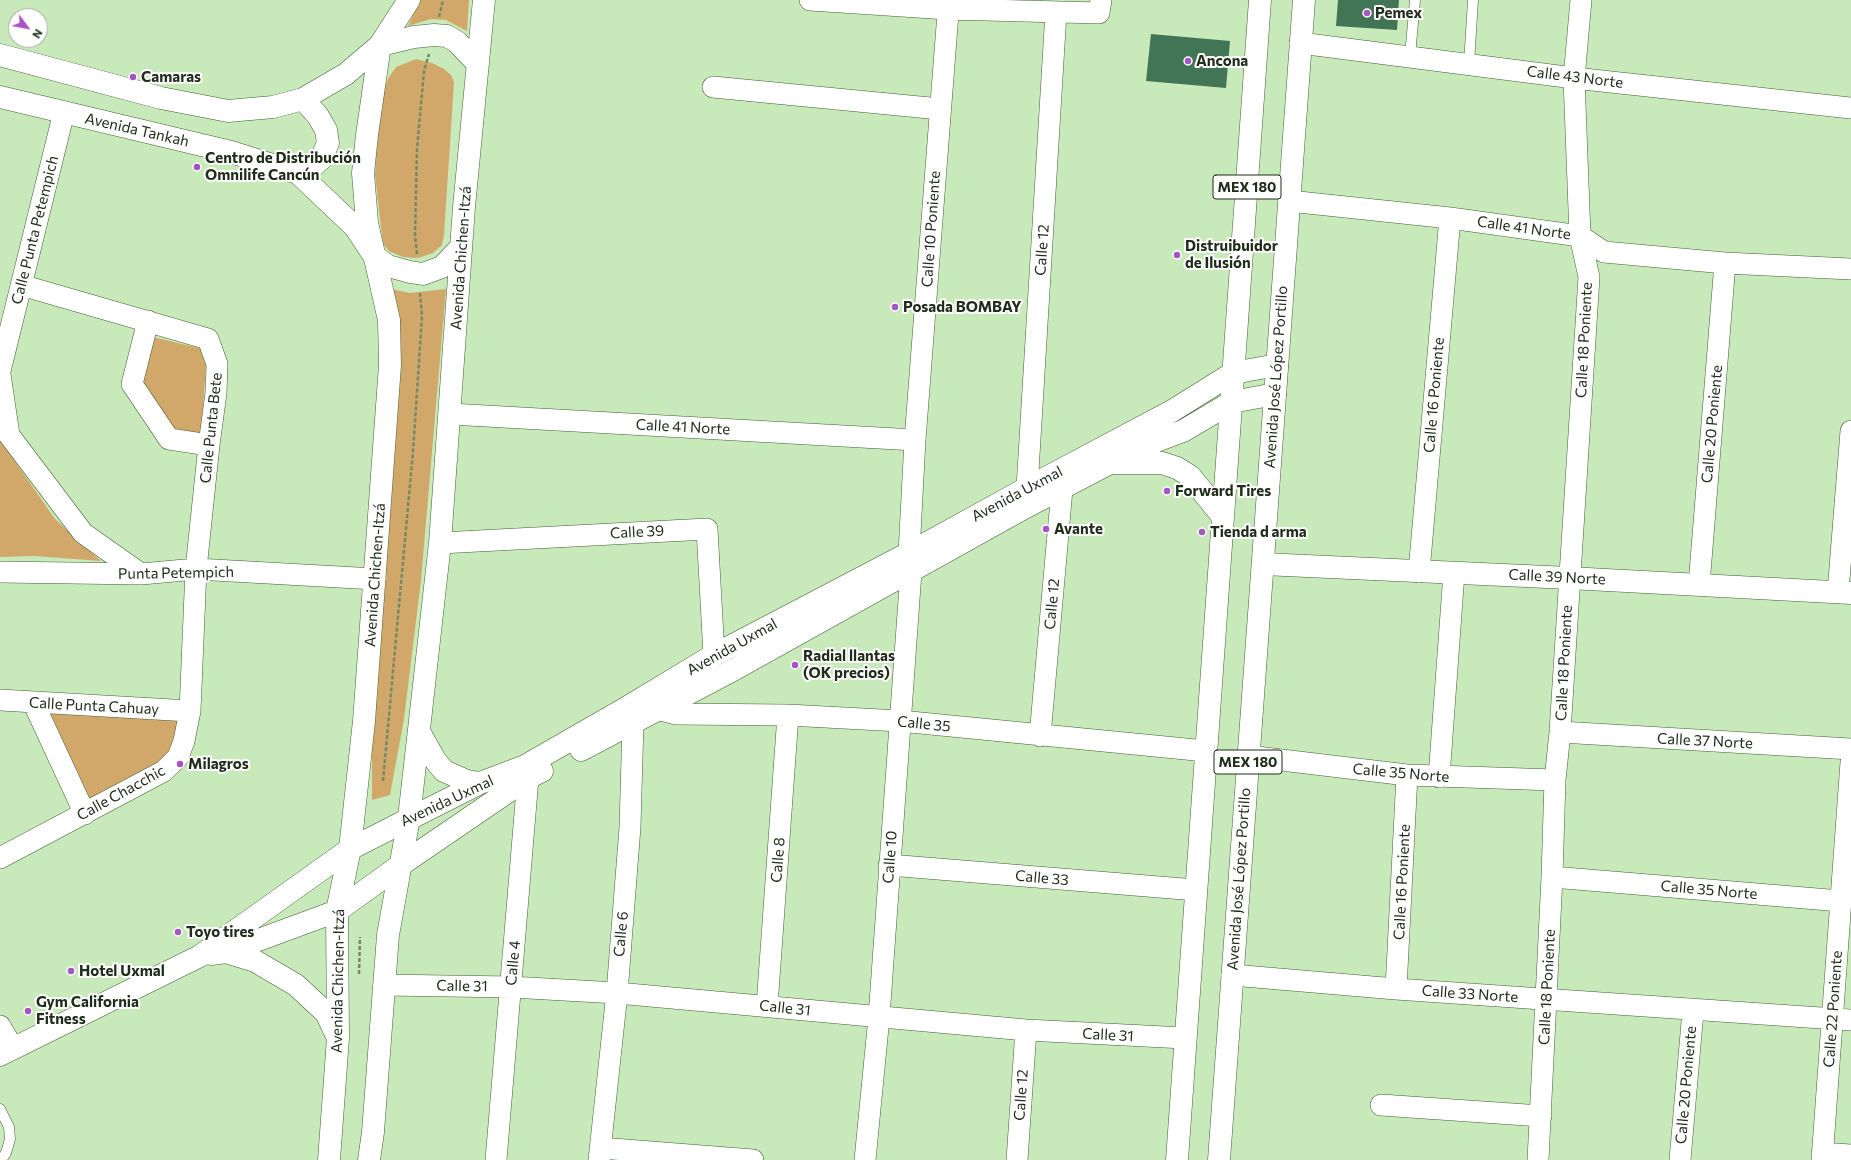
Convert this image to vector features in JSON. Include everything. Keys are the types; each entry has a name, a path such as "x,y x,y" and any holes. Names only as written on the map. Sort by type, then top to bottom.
{"main road":[{"name":"Avenida Chichen-Itzá","path":"329,1160 338,1038 338,911 350,849 364,721 390,365 389,320 367,223 363,173 367,134 380,46 409,0"},
{"name":"Avenida Chichen-Itzá","path":"369,1160 373,1132 388,935 402,864 409,818 420,733 440,542 462,247 484,0"},
{"name":"MEX 180","path":"1177,1160 1260,0"},
{"name":"Avenida José López Portillo","path":"1219,1160 1304,0"},
{"path":"0,55 161,98 228,111 273,107 303,99 346,74 380,46 414,37 434,35 447,36 458,42 478,64"},
{"name":"Avenida Tankah","path":"0,97 231,152 298,173 355,228 374,256 388,266 418,274"},
{"path":"298,173 311,168 321,158 328,143 324,126 318,116 303,99"},
{"path":"418,274 423,274 442,267 462,247"},
{"name":"Avenida Uxmal","path":"657,700 714,655 1026,506 1120,438 1172,411 1233,373 1277,365"},
{"name":"Avenida Uxmal","path":"200,956 226,952 338,911 527,772 910,562 1027,488 1062,480 1110,463 1159,440 1183,431 1232,402 1275,394"},
{"path":"1110,463 1162,463 1177,468 1190,476 1223,517"},
{"name":"Calle 39 Norte","path":"1263,564 1844,592"},
{"path":"420,733 435,760 444,771 467,781 480,783"},
{"name":"Avenida Uxmal","path":"6,1052 200,956 350,849 480,783 527,772"},
{"path":"226,952 255,961 296,986 326,1013 338,1038"}],"street":[{"path":"810,0 948,5 1056,12 1100,6"},
{"name":"Calle 18 Poniente","path":"1538,1160 1552,877 1555,780 1560,732 1589,277 1580,236 1574,78 1581,0"},
{"name":"Calle 10 Poniente","path":"910,562 915,440 948,5"},
{"name":"Calle 12","path":"1027,488 1056,12"},
{"name":"Calle 43 Norte","path":"1300,43 1574,78 1851,108"},
{"path":"713,86 940,109"},
{"name":"Calle Punta Petempich","path":"0,372 64,112"},
{"name":"Calle 41 Norte","path":"1289,201 1450,218 1580,236 1604,252 1725,263 1851,269"},
{"name":"Calle 16 Poniente","path":"1419,572 1450,218"},
{"name":"Calle 20 Poniente","path":"1699,585 1725,263"},
{"name":"Calle Punta Bete","path":"21,285 208,339 217,364 216,393 196,569"},
{"path":"148,321 132,384 169,438 209,446"},
{"path":"0,372 9,435 82,534 142,574"},
{"name":"Calle 41 Norte","path":"450,414 915,440"},
{"path":"1844,592 1851,431"},
{"name":"Calle 12","path":"1040,736 1062,480"},
{"name":"Calle 39","path":"440,542 707,529 714,655"},
{"name":"Calle 10","path":"865,1160 879,1017 910,562"},
{"name":"Punta Petempich","path":"0,572 142,574 196,569 375,579"},
{"name":"Calle Chacchic","path":"0,858 164,771 178,757 184,741 190,711 196,569"},
{"path":"1439,777 1454,573"},
{"name":"Calle 35","path":"657,700 676,714 788,715 900,721 1206,752"},
{"path":"12,703 85,814"},
{"name":"Calle Punta Cahuay","path":"12,703 190,711"},
{"name":"Calle 8","path":"767,1006 788,715"},
{"name":"Calle 6","path":"599,1154 616,994 630,827 630,716"},
{"name":"Calle 37 Norte","path":"1560,732 1851,749"},
{"name":"Calle 35 Norte","path":"1248,756 1407,775 1555,780"},
{"name":"Calle 22 Poniente","path":"1822,1157 1842,1019 1841,901 1851,762"},
{"name":"Calle 4","path":"496,1160 527,772"},
{"name":"Calle 16 Poniente","path":"1396,989 1407,775"},
{"name":"Calle 33","path":"889,866 1196,890"},
{"name":"Calle 35 Norte","path":"1552,877 1841,901"},
{"name":"Calle 33 Norte","path":"1232,975 1692,1011 1842,1019"},
{"name":"Calle 31","path":"384,985 511,987 767,1006 1026,1030 1185,1038"},
{"name":"Calle 20 Poniente","path":"1680,1160 1692,1011"},
{"path":"0,1026 6,1052"},
{"name":"Calle 12","path":"1017,1160 1026,1030"},
{"path":"1381,1105 1541,1116"},
{"path":"599,1154 753,1160"},
{"path":"1822,1157 1851,1155"}],"lane":[{"path":"1410,56 1415,0"},
{"path":"1469,64 1473,0"},
{"path":"0,1109 9,1127 10,1139 6,1153 1,1160"}],"path":[{"path":"383,781 415,430 422,316 415,235 418,149 424,71 443,0"}],"shaded area":[{"path":"420,0 469,0 467,31 446,20 431,19 408,26"},
{"path":"416,59 432,63 444,69 451,75 454,82 444,235 442,245 433,253 418,258 403,257 389,251 383,244 375,175 377,136 383,92 389,77 396,67"},
{"path":"391,289 410,293 446,289 421,580 404,719 390,795 372,800 372,724 386,576 396,394"},
{"path":"153,337 207,350 201,438 178,434 140,385"},
{"path":"0,435 7,450 55,519 101,561 34,556 0,557"},
{"path":"49,712 183,720 177,747 160,767 86,802"}],"building":[{"name":"Pemex","path":"1338,0 1399,0 1397,30 1336,26"},
{"name":"Ancona","path":"1151,34 1230,41 1226,88 1146,81"}],"place":[{"name":"Pemex","path":"1367,13"},
{"name":"Ancona","path":"1188,61"},
{"name":"Camaras","path":"133,77"},
{"name":"Centro de Distribución Omnilife Cancún","path":"197,167"},
{"name":"Distruibuidor de Ilusión","path":"1177,255"},
{"name":"Posada BOMBAY","path":"895,307"},
{"name":"Forward Tires","path":"1167,491"},
{"name":"Avante","path":"1046,529"},
{"name":"Tienda d arma","path":"1202,532"},
{"name":"Radial llantas (OK precios)","path":"795,665"},
{"name":"Milagros","path":"180,764"},
{"name":"Toyo tires","path":"178,932"},
{"name":"Hotel Uxmal","path":"71,971"},
{"name":"Gym California Fitness","path":"28,1011"}]}
